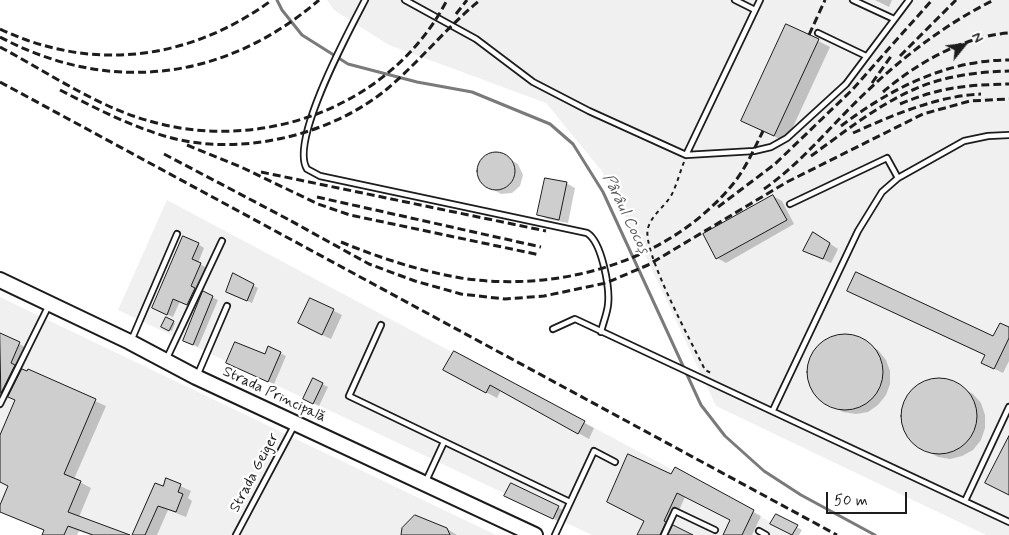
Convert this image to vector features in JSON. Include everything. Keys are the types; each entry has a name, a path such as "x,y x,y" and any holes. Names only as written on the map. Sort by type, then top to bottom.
{"main road":[{"name":"Strada Principală","path":"0,280 130,342 196,377 535,535"}],"lane":[{"path":"365,0 330,69 307,132 302,156 307,169 320,176 587,233 592,236 599,248 608,298 601,332"},
{"path":"405,0 476,39 533,82 589,111 686,155 754,151 771,147 787,138 846,84 909,0"},
{"path":"735,0 755,10"},
{"path":"686,155 760,0"},
{"path":"853,0 894,19"},
{"path":"818,34 866,56"},
{"path":"773,410 870,209 882,192 898,178 964,141 988,136 1009,135"},
{"path":"790,204 887,158 898,178"},
{"path":"130,342 177,234"},
{"path":"166,361 222,241"},
{"path":"0,404 50,304"},
{"path":"196,377 227,306"},
{"path":"553,329 575,319 1009,522"},
{"path":"381,325 349,396 570,502"},
{"path":"965,501 1009,407"},
{"name":"Strada Geiger","path":"236,535 295,423"},
{"path":"426,483 444,442"},
{"path":"555,535 594,451 616,462"},
{"path":"664,535 675,511 715,530"},
{"path":"759,531 766,535"}],"path":[{"path":"686,155 672,193 652,218 647,231 647,242 654,262 705,370 713,374"}],"shaded area":[{"path":"327,0 1009,0 1009,535 986,535 716,406 640,244 601,170 546,103 389,45 334,10"},
{"path":"167,200 795,535 592,535 118,310"},
{"path":"0,297 496,535 88,535 0,501"}],"building":[{"path":"786,24 819,39 774,136 741,121"},
{"path":"496,152 510,157 515,171 510,185 496,190 482,185 477,171 482,157"},
{"path":"545,178 567,182 559,220 537,215"},
{"path":"773,195 787,220 716,259 703,234"},
{"path":"813,232 830,243 823,259 803,251"},
{"path":"183,236 199,243 192,259 201,263 191,286 195,288 187,305 173,299 167,315 152,308"},
{"path":"856,272 993,336 1000,323 1009,327 1009,338 994,369 981,363 985,355 847,291"},
{"path":"233,273 254,284 247,301 226,292"},
{"path":"203,291 213,296 193,345 183,341"},
{"path":"310,298 334,309 322,335 298,323"},
{"path":"166,317 174,321 169,331 161,327"},
{"path":"0,333 20,342 11,363 15,365 1,393"},
{"path":"845,334 859,337 872,345 880,358 883,372 880,386 872,399 859,407 845,410 831,407 818,399 810,386 807,372 810,358 818,345 831,337"},
{"path":"235,342 265,354 268,346 281,352 268,382 226,363"},
{"path":"454,351 585,421 578,434 490,385 486,393 443,370"},
{"path":"22,369 27,371 28,369 96,399 64,474 81,481 68,512 130,535 93,535 68,526 64,535 42,535 44,530 0,512 0,505 8,486 0,482 0,435 15,400 8,397"},
{"path":"313,378 323,383 313,404 303,399"},
{"path":"939,378 953,381 966,389 974,402 977,416 974,430 966,443 953,451 939,454 925,451 912,443 904,430 901,416 904,402 912,389 925,381"},
{"path":"1009,436 1009,495 985,483"},
{"path":"628,454 671,474 675,467 754,510 742,535 723,535 730,520 677,493 664,521 666,522 660,535 637,535 644,521 607,502"},
{"path":"166,478 181,484 178,492 183,494 176,512 158,506 145,535 132,535 155,483 163,486"},
{"path":"511,483 559,506 553,519 504,496"},
{"path":"776,514 798,525 792,535 770,524"},
{"path":"415,515 447,528 450,535 401,535 402,528"},
{"path":"673,525 693,535 668,535"}],"waterway":[{"name":"Pârâul Cocoș","path":"277,0 282,10 302,35 348,64 417,82 472,92 550,124 573,144 603,192 701,405 725,436 764,471 801,495 875,535"}],"railway":[{"path":"0,29 35,43 70,51 105,55 140,54 174,47 208,36 241,20 272,0"},
{"path":"0,37 41,55 83,67 124,72 165,71 205,63 245,48 283,27 319,0"},
{"path":"0,47 94,99 133,116 153,122 196,130 239,131 281,125 322,112 360,93 394,68 423,37 447,0"},
{"path":"456,14 467,0"},
{"path":"60,90 126,122 154,133 195,143 224,145 283,138 339,119 387,89 480,0"},
{"path":"809,35 825,0"},
{"path":"718,207 775,164 852,90 932,0"},
{"path":"900,56 956,0"},
{"path":"764,189 790,168 891,69 941,31 994,0"},
{"path":"883,92 926,61 958,45 975,39 1009,33"},
{"path":"872,83 892,55"},
{"path":"841,126 879,100 920,79 963,65 1009,60"},
{"path":"811,156 875,111 915,89 937,81 961,76 1009,71"},
{"path":"0,82 837,535"},
{"path":"900,104 941,90 980,85 1009,84"},
{"path":"853,133 899,113 932,102 981,94"},
{"path":"291,221 369,264 415,281 461,294 505,299 544,296 606,283 648,265 787,182 923,114 970,101 1009,99"},
{"path":"341,242 385,259 430,272 461,278 498,281 536,281 610,266 645,252 677,234 707,211 738,178 763,131"},
{"path":"187,145 241,167 318,204 350,215 540,255"},
{"path":"164,154 297,224"},
{"path":"261,172 546,231"},
{"path":"317,197 541,247"}]}
